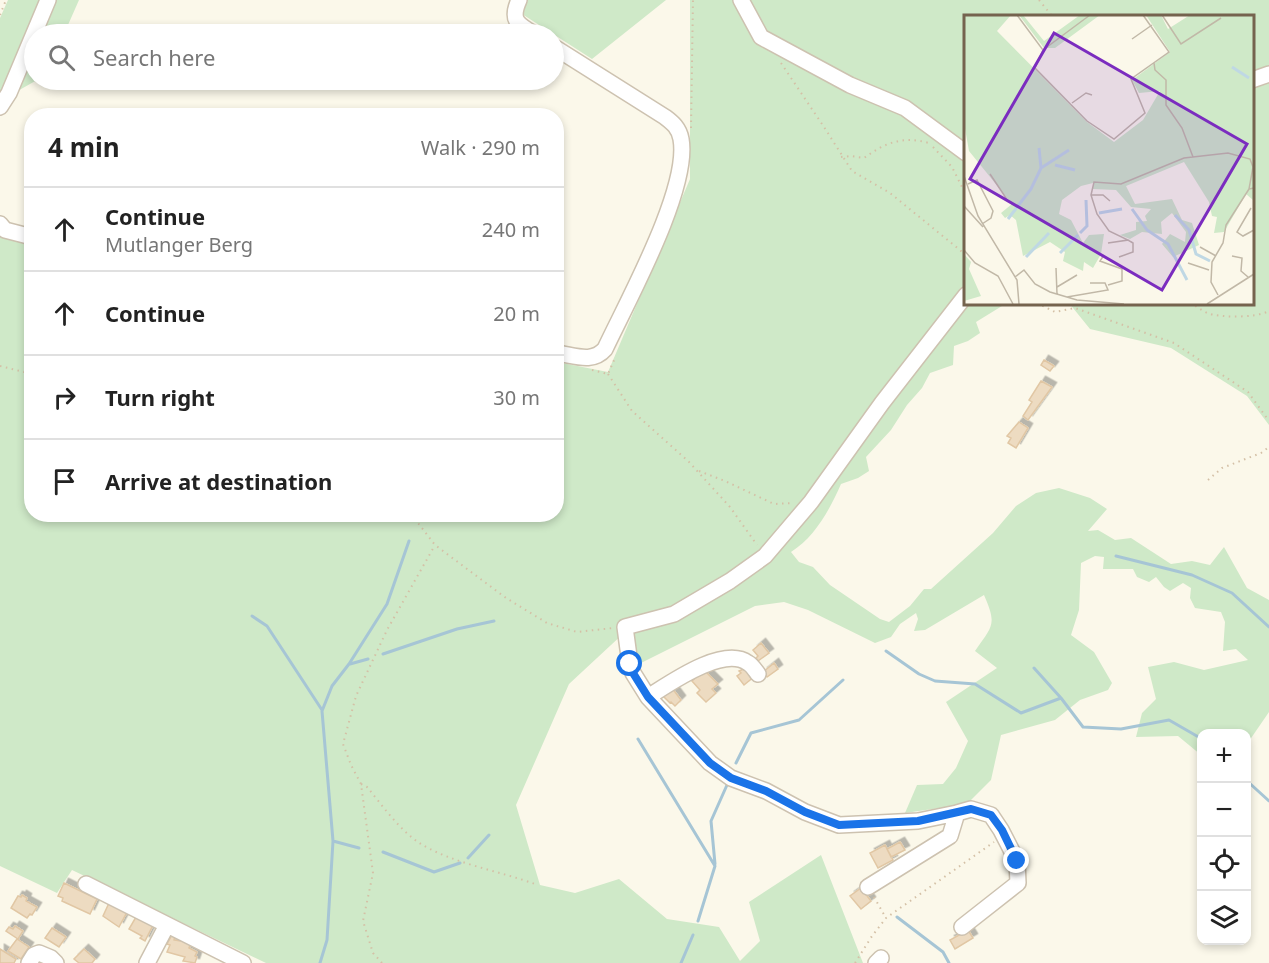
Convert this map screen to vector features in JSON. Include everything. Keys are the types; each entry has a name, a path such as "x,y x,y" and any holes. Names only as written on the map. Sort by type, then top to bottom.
{"street":[{"path":"38,24 48,0"},
{"path":"519,0 515,10 515,19 519,24"},
{"path":"741,0 760,37 850,85 905,108 964,152"},
{"path":"564,53 675,125 680,137 682,155 681,170 672,199 605,349 599,356 592,357 564,353"},
{"path":"0,107 9,93 24,57"},
{"path":"1254,79 1269,74"},
{"path":"0,224 5,230 24,235"},
{"path":"962,927 1018,883 1017,861 991,815 971,809 918,821 839,825 805,812 766,791 731,778 710,763 648,697 630,664 625,627 675,614 730,581 765,556 811,502 882,403 964,298"},
{"path":"648,697 702,664 738,659 748,662 758,674"},
{"path":"867,887 950,836 957,813"},
{"path":"86,884 243,963"},
{"path":"147,963 167,925"},
{"path":"29,963 39,953 56,963"}],"path":[{"path":"0,15 6,0"},
{"path":"1039,0 1051,15"},
{"path":"790,77 852,171 890,193 964,253"},
{"path":"842,157 864,158 875,150 912,138 930,143 952,167 964,191"},
{"path":"1039,304 1055,312 1075,308 1174,343 1248,392 1269,421"},
{"path":"1192,304 1216,315 1262,314 1269,311"},
{"path":"0,366 24,372"},
{"path":"608,374 632,411 656,430 730,507 765,556"},
{"path":"1208,480 1222,468 1261,453 1269,447"},
{"path":"696,470 774,504 811,502"},
{"path":"417,522 435,545 506,598 547,623 577,633 625,627"},
{"path":"382,963 373,953 363,921 373,873 361,784 343,744 356,696 408,589 435,545"},
{"path":"361,784 367,787 403,830 420,843 442,855 535,884"},
{"path":"855,963 886,918 977,852 1004,836"},
{"path":"867,887 886,918"}],"green space":[{"path":"8,0 79,0 68,24 24,24 24,87 0,101 0,18"},
{"path":"528,0 666,0 592,59 564,41 564,24 538,24 522,14"},
{"path":"690,0 1269,0 1269,425 1247,396 1171,348 1090,329 1070,304 1254,304 1254,15 964,15 964,304 1001,304 1002,306 976,322 980,333 954,346 953,365 930,373 922,388 907,405 891,430 866,457 869,471 841,484 827,513 807,539 791,552 799,562 813,567 830,585 880,619 889,622 910,606 924,589 931,589 993,533 1016,506 1036,493 1059,488 1090,498 1107,509 1088,531 1098,530 1115,540 1131,538 1171,564 1192,561 1210,565 1224,547 1247,588 1269,600 1269,712 1251,738 1251,729 1197,729 1197,752 1178,736 1136,737 1142,713 1156,699 1148,667 1174,662 1204,670 1248,660 1236,649 1223,651 1225,622 1221,612 1195,608 1190,598 1191,588 1183,583 1170,591 1156,577 1149,582 1137,577 1133,569 1103,569 1104,557 1095,556 1081,563 1079,610 1071,635 1094,652 1112,683 1108,690 1080,700 1055,720 1001,735 991,780 967,804 905,813 917,785 943,784 956,768 968,741 946,702 997,668 975,651 986,636 992,619 984,595 925,630 914,631 918,619 916,613 900,624 891,637 875,643 808,610 784,602 755,606 639,664 630,664 625,632 569,684 516,805 540,885 575,893 619,879 667,919 719,927 740,961 760,941 749,902 821,855 863,963 266,963 72,870 57,893 0,866 0,232 24,239 24,522 564,522 564,363 608,372 690,179"}],"building":[{"path":"1044,360 1054,366 1050,371 1041,365"},
{"path":"1041,381 1052,387 1028,420 1023,416 1032,402 1029,400"},
{"path":"1019,422 1028,428 1016,448 1008,443 1011,438 1007,436"},
{"path":"761,643 769,653 758,661 756,658 758,656 753,650"},
{"path":"774,663 778,669 767,677 763,672"},
{"path":"748,667 755,676 744,685 737,676 741,673 739,671"},
{"path":"704,670 718,684 712,689 716,693 706,702 697,693 700,690 692,681"},
{"path":"672,688 681,700 675,706 663,696"},
{"path":"900,842 905,850 891,857 887,849"},
{"path":"885,845 893,860 878,868 870,853"},
{"path":"64,883 97,899 90,914 62,901 63,898 58,896"},
{"path":"861,888 871,901 861,909 850,896"},
{"path":"22,895 27,898 26,901 37,907 27,918 11,908 18,896"},
{"path":"109,903 127,912 119,927 103,916"},
{"path":"136,917 153,925 145,941 140,938 142,936 129,929"},
{"path":"15,926 23,931 18,939 6,931 9,927 13,929"},
{"path":"52,928 66,937 59,947 45,938"},
{"path":"968,930 973,938 955,949 950,940"},
{"path":"172,935 175,936 174,940 180,941 181,939 191,943 189,948 197,952 195,963 183,961 185,957 167,952 170,945 167,944"},
{"path":"17,939 29,947 21,959 8,951"},
{"path":"0,949 16,959 14,963 0,963"},
{"path":"84,949 95,959 92,963 79,963 74,959"}],"waterway":[{"path":"320,963 327,940 333,841 322,711 332,686 349,664 387,604 409,541"},
{"path":"1116,556 1192,575 1232,593 1269,627"},
{"path":"252,616 267,626 322,710"},
{"path":"383,654 457,629 494,621"},
{"path":"886,651 919,674 935,681 975,684 1021,713 1061,698 1083,727 1121,729 1169,720 1197,736"},
{"path":"350,664 368,659"},
{"path":"1034,668 1061,698"},
{"path":"736,763 751,733 799,720 843,680"},
{"path":"638,739 715,866 698,921"},
{"path":"1249,783 1269,801"},
{"path":"715,864 711,821 727,785"},
{"path":"468,858 489,835"},
{"path":"333,841 359,848"},
{"path":"383,852 434,872 460,863"},
{"path":"897,917 943,952 949,963"},
{"path":"681,963 693,935"}],"route":[{"path":"630,664 648,697 710,763 731,778 766,791 805,812 839,825 918,821 971,809 991,815 1002,830 1017,861"}]}
